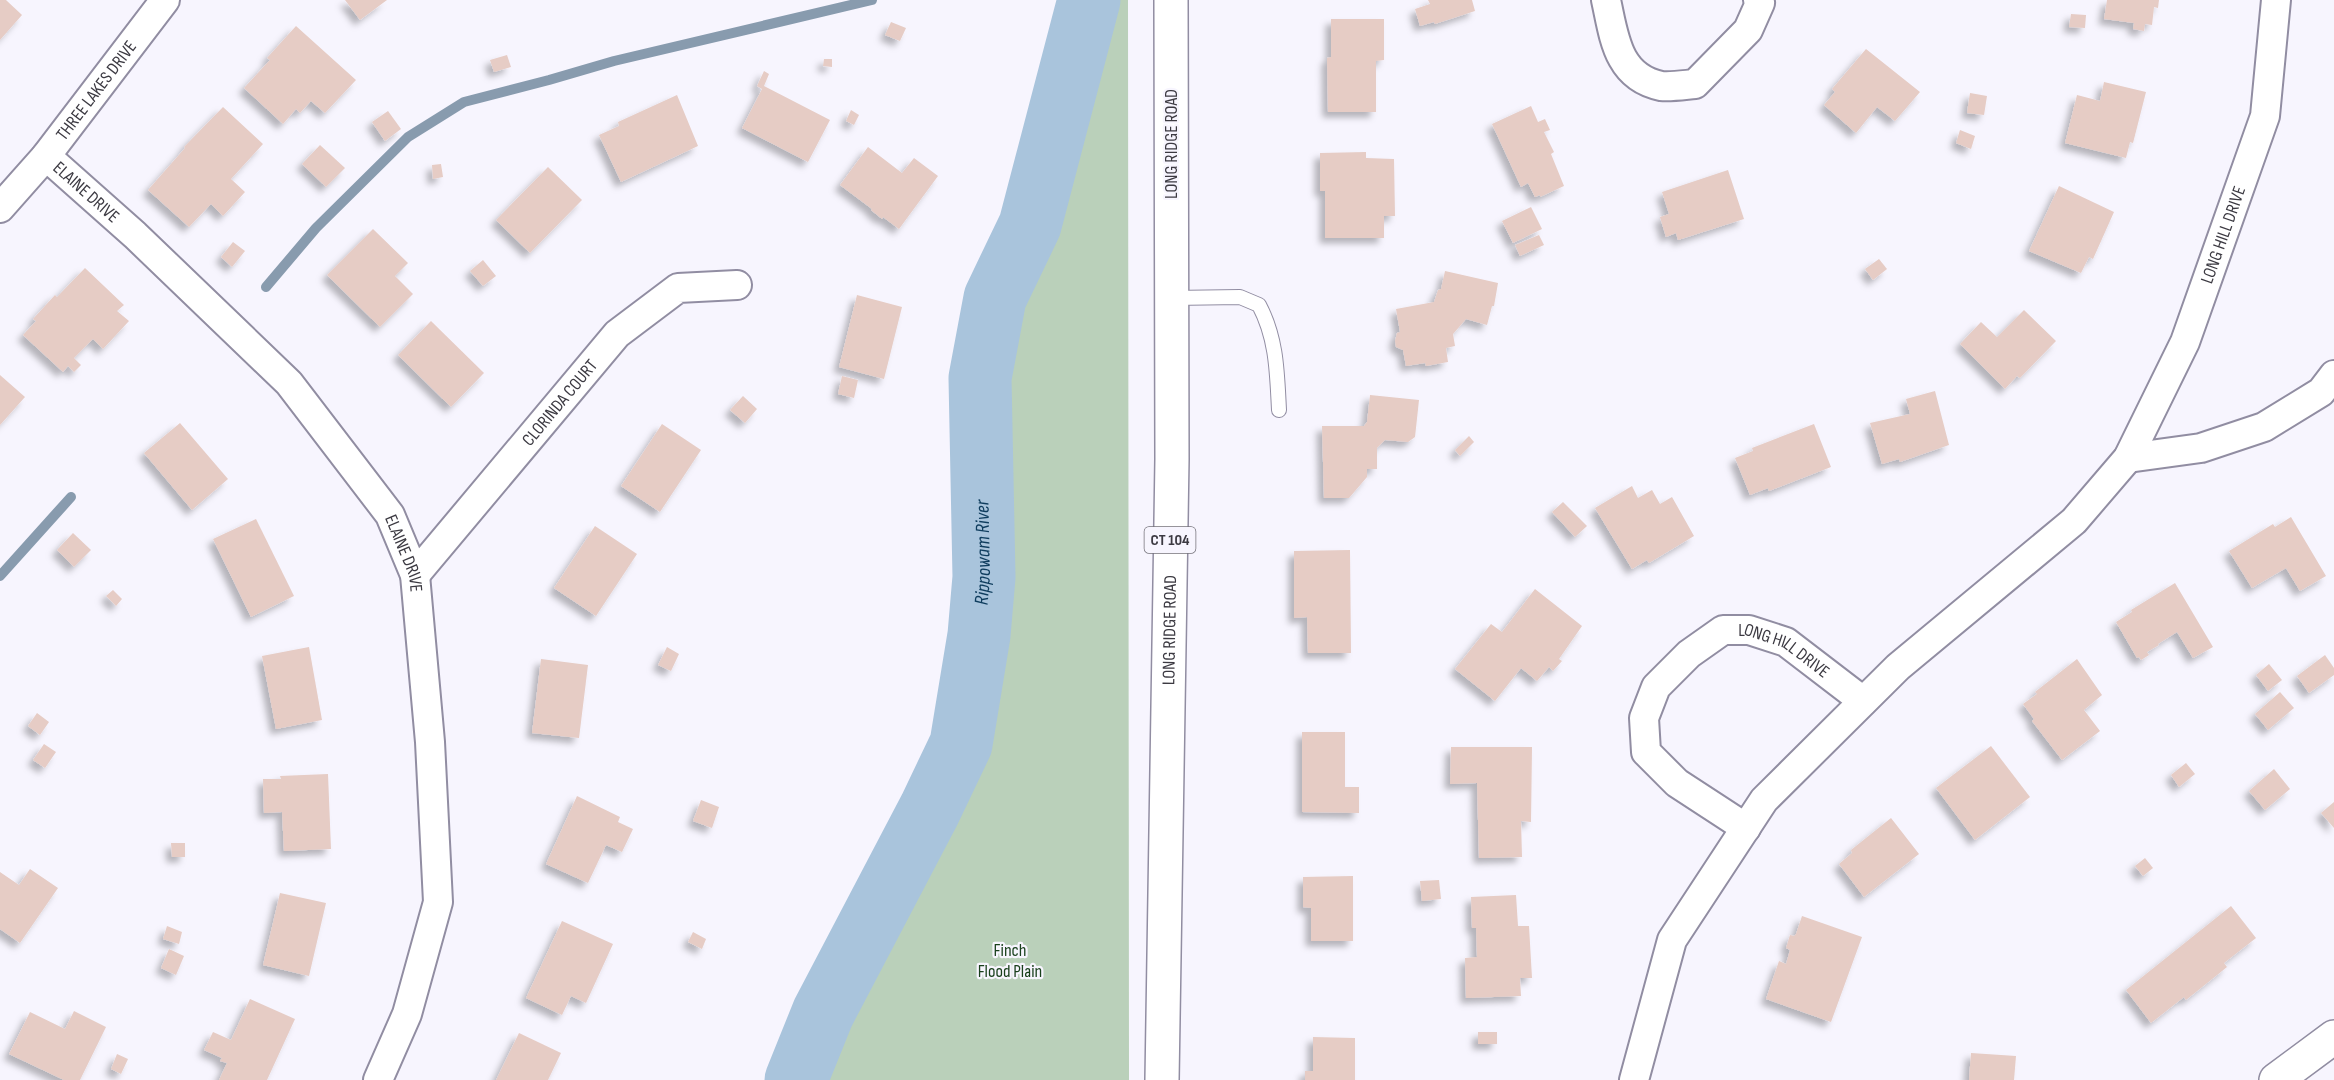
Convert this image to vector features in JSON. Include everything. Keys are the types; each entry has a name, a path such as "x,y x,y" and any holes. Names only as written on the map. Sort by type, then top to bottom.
{"main road":[{"name":"LONG RIDGE ROAD","path":"1162,1080 1172,459 1171,0"},
{"path":"2276,1080 2334,1037"}],"street":[{"name":"THREE LAKES DRIVE","path":"0,208 46,156 165,0"},
{"path":"1606,0 1618,54 1639,78 1662,86 1695,84 1748,30 1760,3 1758,0"},
{"name":"LONG HILL DRIVE","path":"1634,1080 1672,940 1764,800 1898,667 2074,521 2128,458 2186,342 2265,116 2276,0"},
{"name":"ELAINE DRIVE","path":"46,156 135,235 289,383 390,515 415,576 430,742 438,902 407,1014 378,1080"},
{"name":"CLORINDA COURT","path":"415,576 617,334 678,288 737,285"},
{"path":"2128,458 2201,448 2264,427 2321,392 2334,375"},
{"name":"LONG HILL DRIVE","path":"1746,828 1677,783 1646,752 1644,717 1656,687 1689,654 1723,630 1749,630 1786,642 1863,701"}],"lane":[{"path":"1172,298 1239,297 1259,305 1269,324 1276,351 1279,410"}],"green space":[{"name":"Finch Flood Plain","path":"1058,0 1128,0 1129,1080 818,1080 880,961 958,796 971,728 964,414"}],"building":[{"path":"0,0 6,0 22,15 0,40"},
{"path":"345,0 387,0 360,20"},
{"path":"1428,0 1472,0 1475,11 1435,24 1434,22 1420,26 1415,9 1430,4"},
{"path":"2107,0 2159,0 2158,8 2154,7 2152,25 2145,24 2144,31 2133,29 2134,23 2104,19"},
{"path":"2071,14 2086,15 2085,28 2069,27"},
{"path":"1331,19 1384,19 1384,60 1376,61 1376,112 1328,112 1327,58 1331,57"},
{"path":"891,22 906,28 900,41 885,35"},
{"path":"296,26 356,80 325,113 311,101 300,113 296,109 283,124 244,88 270,60 267,58"},
{"path":"1866,49 1920,92 1895,121 1877,107 1856,133 1824,105 1835,92 1832,89"},
{"path":"507,55 511,67 494,72 490,60"},
{"path":"824,59 832,59 832,67 823,66"},
{"path":"764,71 769,74 764,86 830,120 808,162 742,128 762,89 757,86"},
{"path":"2104,82 2146,92 2133,143 2130,142 2126,158 2065,143 2077,95 2100,101"},
{"path":"1970,93 1987,96 1984,115 1967,113"},
{"path":"677,95 698,146 621,182 599,135 619,126 618,122"},
{"path":"1531,106 1538,122 1545,119 1550,130 1544,132 1554,152 1551,154 1564,186 1540,197 1540,195 1535,197 1528,183 1521,187 1492,124"},
{"path":"223,107 263,144 231,179 245,192 223,216 211,204 189,227 148,190 184,147"},
{"path":"851,110 859,115 854,125 846,121"},
{"path":"388,111 401,129 385,141 372,122"},
{"path":"1960,130 1975,136 1971,149 1956,143"},
{"path":"320,145 345,168 326,187 302,164"},
{"path":"868,147 902,173 914,158 938,176 899,229 883,217 882,219 840,185"},
{"path":"1366,152 1366,158 1394,159 1395,216 1384,216 1384,238 1325,238 1325,191 1320,191 1320,153"},
{"path":"441,164 443,177 433,179 432,165"},
{"path":"548,167 582,200 530,253 496,220"},
{"path":"1728,170 1744,219 1678,240 1676,233 1666,237 1660,217 1669,214 1662,192"},
{"path":"2059,186 2114,212 2093,259 2089,257 2081,273 2029,251"},
{"path":"1531,207 1542,229 1513,243 1502,221"},
{"path":"373,229 408,263 395,276 413,294 380,327 327,275"},
{"path":"1539,235 1544,245 1520,256 1515,245"},
{"path":"233,242 245,251 232,267 221,257"},
{"path":"1879,259 1887,269 1873,280 1865,269"},
{"path":"483,260 496,276 483,286 470,271"},
{"path":"85,268 124,305 117,311 129,321 103,349 93,339 74,358 81,365 74,372 68,366 63,372 23,335 36,321 33,319 55,295 57,297"},
{"path":"1445,271 1498,283 1494,306 1492,306 1487,325 1466,319 1453,334 1455,346 1446,348 1448,362 1426,366 1425,363 1406,366 1403,350 1396,347 1397,333 1400,332 1396,309 1434,302 1438,290 1441,289"},
{"path":"857,295 902,307 884,379 839,367"},
{"path":"2024,310 2056,341 2020,378 2017,376 2005,389 1960,344 1981,322 1997,337"},
{"path":"431,321 484,373 451,407 398,355"},
{"path":"0,375 25,397 0,425"},
{"path":"842,376 858,380 854,398 838,394"},
{"path":"1935,391 1949,445 1900,462 1899,459 1882,464 1870,423 1910,414 1906,399"},
{"path":"1370,395 1419,400 1415,437 1408,442 1385,440 1377,448 1377,469 1367,469 1367,477 1349,498 1324,498 1322,426 1364,426 1367,422"},
{"path":"743,396 757,409 745,423 730,410"},
{"path":"180,423 228,479 192,510 144,453"},
{"path":"662,424 701,450 660,512 621,486"},
{"path":"1814,424 1831,467 1769,491 1768,488 1750,495 1735,458 1753,451 1752,448"},
{"path":"1469,436 1474,442 1460,456 1455,450"},
{"path":"1632,486 1638,498 1652,490 1660,504 1672,497 1694,536 1649,563 1647,560 1632,569 1595,508"},
{"path":"1563,502 1587,526 1575,537 1552,512"},
{"path":"2291,517 2326,576 2300,591 2286,568 2252,588 2229,551 2273,524 2275,527"},
{"path":"256,519 294,596 251,617 213,539"},
{"path":"595,526 637,554 596,616 554,588"},
{"path":"73,533 91,550 74,567 57,550"},
{"path":"1350,550 1351,653 1308,653 1307,617 1294,618 1294,551"},
{"path":"2175,583 2213,647 2193,658 2177,632 2147,652 2149,655 2141,660 2137,658 2116,622"},
{"path":"1535,589 1582,626 1559,659 1562,661 1553,671 1549,667 1537,681 1521,668 1495,701 1455,669 1491,624 1502,632"},
{"path":"113,590 122,599 116,606 106,596"},
{"path":"309,647 322,720 276,729 262,656"},
{"path":"667,647 679,654 671,671 658,665"},
{"path":"2325,655 2334,668 2334,675 2309,693 2297,676"},
{"path":"541,659 588,665 579,738 532,733"},
{"path":"2077,659 2102,695 2084,710 2100,731 2062,760 2032,721 2034,719 2023,704"},
{"path":"2269,664 2282,680 2268,691 2256,675"},
{"path":"2280,692 2294,708 2268,730 2255,714"},
{"path":"37,713 49,722 40,735 28,726"},
{"path":"1302,732 1345,732 1345,787 1359,787 1359,813 1302,812"},
{"path":"44,744 56,752 45,768 33,760"},
{"path":"1991,746 2030,797 1975,840 1936,788"},
{"path":"1451,747 1532,747 1531,822 1521,821 1522,857 1479,858 1477,783 1450,784"},
{"path":"2186,763 2195,774 2179,787 2171,775"},
{"path":"2274,769 2290,789 2265,810 2249,791"},
{"path":"328,774 331,849 284,851 282,812 264,813 263,779"},
{"path":"577,796 620,817 618,822 633,829 622,852 606,845 588,883 546,864"},
{"path":"701,800 719,807 712,828 693,821"},
{"path":"2334,802 2334,828 2321,813"},
{"path":"1891,818 1919,854 1864,897 1839,864 1852,853 1851,850"},
{"path":"171,843 185,843 185,857 172,857"},
{"path":"2145,858 2153,868 2143,876 2135,866"},
{"path":"30,869 58,888 20,943 0,929 0,872 19,885"},
{"path":"1353,876 1353,941 1311,941 1311,908 1303,907 1303,877"},
{"path":"1439,880 1441,899 1422,901 1420,881"},
{"path":"280,893 326,903 309,976 263,965"},
{"path":"1516,895 1518,926 1529,926 1532,978 1520,978 1521,996 1466,998 1465,958 1477,957 1476,928 1472,928 1471,897"},
{"path":"2231,906 2256,938 2224,963 2227,967 2186,1000 2184,997 2151,1023 2126,990"},
{"path":"1802,916 1862,937 1831,1022 1766,999 1779,961 1786,964 1790,950 1786,948 1790,935 1796,934"},
{"path":"562,921 613,944 586,1003 571,996 562,1015 526,998"},
{"path":"167,926 182,932 179,944 163,939"},
{"path":"693,932 706,939 702,949 688,942"},
{"path":"169,949 184,956 176,975 161,968"},
{"path":"250,999 295,1019 267,1080 219,1080 227,1063 220,1061 222,1058 204,1050 213,1032 231,1040"},
{"path":"74,1011 106,1027 80,1080 64,1080 9,1054 30,1012 65,1029"},
{"path":"1478,1032 1497,1032 1497,1044 1478,1044"},
{"path":"519,1033 561,1053 548,1080 496,1080"},
{"path":"1313,1037 1355,1038 1355,1080 1305,1080 1305,1071 1313,1071"},
{"path":"1971,1053 2016,1056 2014,1080 1969,1080"},
{"path":"117,1054 128,1059 121,1074 111,1069"}],"waterway":[{"path":"266,287 316,228 408,137 464,102 614,61 872,0"},
{"name":"Rippowam River","path":"796,1080 823,1013 930,809 961,744 979,635 984,577 980,378 995,298 1030,225 1089,0"},
{"path":"0,576 71,497"}]}
